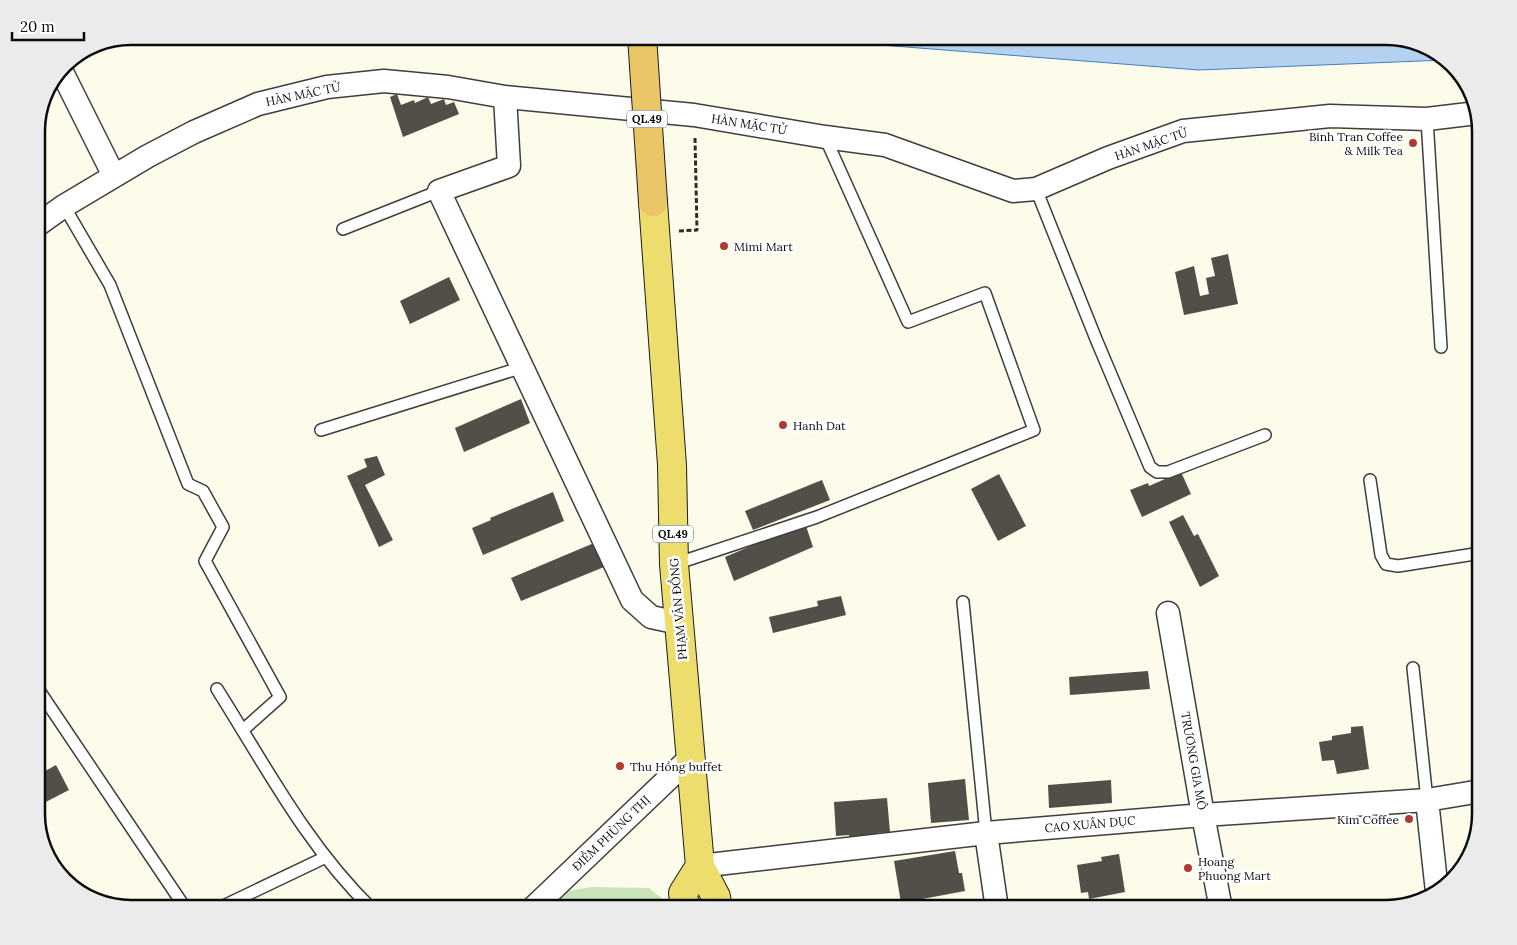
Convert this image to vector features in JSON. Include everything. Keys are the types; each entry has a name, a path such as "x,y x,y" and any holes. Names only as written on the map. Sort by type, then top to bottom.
{"highway":[{"name":"QL.49","path":"643,45 653,202"}],"main road":[{"name":"PHẠM VĂN ĐỒNG","path":"653,202 672,465 674,564 690,758 700,866 716,900"},
{"path":"684,900 683,893 700,866"}],"street":[{"path":"64,77 114,176"},
{"name":"HÀN MẶC TỬ","path":"45,220 114,176 194,132 258,104 327,86 384,81 448,87 505,97 694,115 885,145 1013,191 1036,189 1108,158 1183,131 1330,116 1427,119 1470,114"},
{"path":"505,97 509,166 439,191 632,600 651,617 679,623"},
{"name":"TRƯƠNG GIA MÔ","path":"1168,613 1219,900"},
{"name":"ĐIỀM PHÙNG THỊ","path":"541,900 690,758"},
{"name":"CAO XUÂN DỤC","path":"700,866 986,833 1203,815 1428,800 1472,793"},
{"path":"1428,800 1437,883"},
{"path":"986,833 996,900"}],"lane":[{"path":"1427,119 1441,346"},
{"path":"674,564 817,516 1034,430 985,293 908,322 825,137"},
{"path":"1036,189 1092,330 1150,466 1156,472 1168,472 1265,435"},
{"path":"342,229 439,191"},
{"path":"64,206 110,285 188,484 203,491 222,528 205,561 280,697 243,730"},
{"path":"322,430 523,367"},
{"path":"1370,480 1381,555 1386,564 1398,566 1472,554"},
{"path":"963,602 986,833"},
{"path":"1412,668 1428,800"},
{"path":"218,689 269,775 299,821 326,857 364,900"},
{"path":"45,699 180,900"},
{"path":"236,900 326,857"}],"path":[{"path":"694,115 697,230"}],"green space":[{"path":"592,887 649,888 664,900 559,900 567,891"}],"water":[{"path":"881,45 1386,45 1409,48 1435,60 1199,70"}],"building":[{"path":"397,94 401,105 414,100 415,103 428,97 431,104 444,99 446,105 454,102 459,114 403,137 390,97"},
{"path":"1228,254 1238,304 1184,315 1175,272 1194,266 1200,296 1209,294 1206,278 1215,276 1211,258"},
{"path":"449,277 460,300 410,324 400,301"},
{"path":"521,399 530,423 464,452 455,428"},
{"path":"377,456 385,475 365,485 393,540 379,547 347,476 367,467 364,459"},
{"path":"1181,472 1191,494 1142,517 1130,490 1148,483 1149,486"},
{"path":"999,474 1026,526 998,541 971,489"},
{"path":"822,480 830,500 753,530 745,511"},
{"path":"553,492 564,521 483,555 472,528 491,520 490,518"},
{"path":"1183,515 1194,536 1198,534 1219,576 1200,587 1169,522"},
{"path":"805,523 813,547 734,581 725,557"},
{"path":"594,543 604,567 521,601 511,578"},
{"path":"841,596 846,615 773,633 769,617 818,606 817,601"},
{"path":"1148,671 1150,689 1070,695 1069,677"},
{"path":"1363,726 1369,769 1337,774 1334,760 1322,761 1319,742 1332,740 1332,736 1351,733 1351,727"},
{"path":"56,765 69,790 45,802 45,771"},
{"path":"965,779 969,820 931,823 928,783"},
{"path":"1111,780 1112,803 1049,808 1048,785"},
{"path":"887,798 890,832 877,833 877,839 850,841 849,835 836,836 834,802"},
{"path":"955,851 965,891 917,900 900,900 894,861"},
{"path":"1119,854 1125,892 1089,899 1088,892 1081,893 1077,865 1102,861 1101,857"}],"place":[{"name":"Binh Tran Coffee & Milk Tea","path":"1413,143"},
{"name":"Mimi Mart","path":"724,246"},
{"name":"Hanh Dat","path":"783,425"},
{"name":"Thu Hồng buffet","path":"620,766"},
{"name":"Kim Coffee","path":"1409,819"},
{"name":"Hoang Phuong Mart","path":"1188,868"}]}
